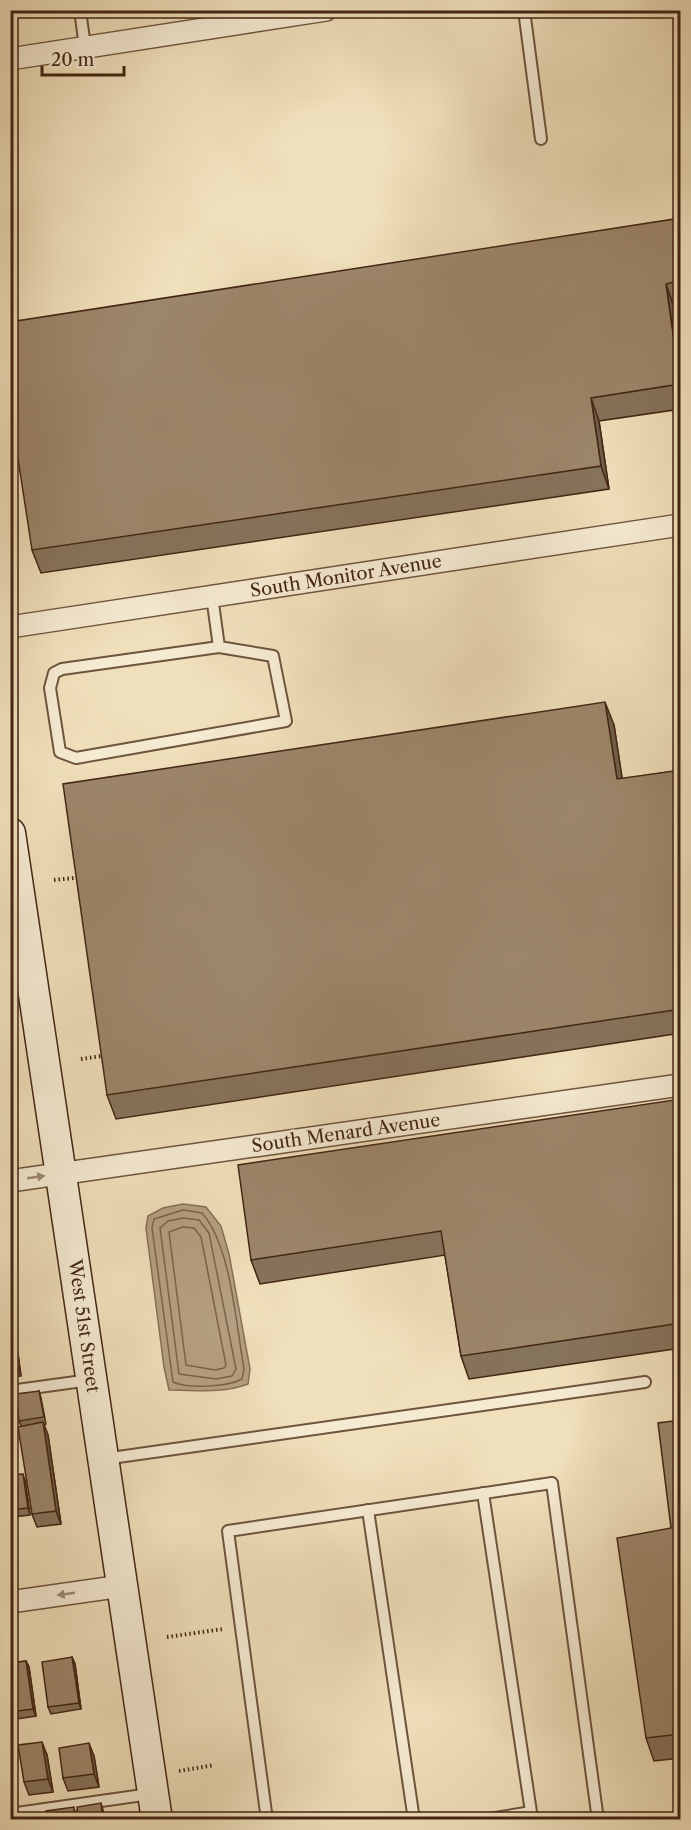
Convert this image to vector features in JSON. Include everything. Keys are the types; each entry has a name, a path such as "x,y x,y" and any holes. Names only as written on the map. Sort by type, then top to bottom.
{"street":[{"path":"10,59 326,10"},
{"name":"South Monitor Avenue","path":"10,627 681,525"},
{"name":"West 51st Street","path":"10,833 25,966 61,1174 155,1807"},
{"name":"South Menard Avenue","path":"10,1181 681,1085"},
{"path":"10,1602 122,1586"}],"lane":[{"path":"80,10 85,47"},
{"path":"524,10 542,139"},
{"path":"212,596 219,647"},
{"path":"219,647 273,656 286,721 76,758 60,752 50,688 54,674 62,669 219,647"},
{"path":"10,1391 92,1380"},
{"path":"103,1459 645,1383"},
{"path":"267,1820 228,1531 552,1482 598,1820"},
{"path":"483,1493 532,1816 483,1820"},
{"path":"368,1510 414,1820"},
{"path":"10,1814 155,1807"}],"path":[{"path":"54,880 74,878"},
{"path":"81,1059 102,1056"},
{"path":"167,1637 226,1628"},
{"path":"178,1770 214,1766"}],"water":[{"path":"183,1204 206,1207 221,1226 229,1254 250,1369 248,1384 219,1390 169,1390 146,1228 148,1216 163,1208"}],"building":[{"path":"681,218 681,246 673,247 678,281 666,284 680,384 591,398 601,466 32,550 10,406 10,322"},
{"path":"605,702 617,779 681,770 681,1009 107,1095 63,784"},
{"path":"681,1099 681,1323 461,1356 441,1231 251,1260 238,1165"},
{"path":"10,1334 12,1334 16,1363 10,1364"},
{"path":"39,1391 44,1417 19,1421 16,1394"},
{"path":"681,1420 681,1734 646,1738 617,1538 671,1528 658,1423"},
{"path":"43,1422 56,1511 32,1514 18,1427"},
{"path":"23,1474 28,1508 11,1510 10,1475"},
{"path":"10,1519 13,1538 10,1539"},
{"path":"72,1657 79,1703 48,1707 42,1662"},
{"path":"26,1661 33,1709 10,1712 10,1663"},
{"path":"42,1742 48,1779 24,1782 18,1745"},
{"path":"89,1743 94,1774 63,1778 59,1748"},
{"path":"101,1803 103,1820 79,1820 77,1807"},
{"path":"74,1807 75,1820 48,1820 46,1811"},
{"path":"39,1815 39,1820 15,1819"}]}
